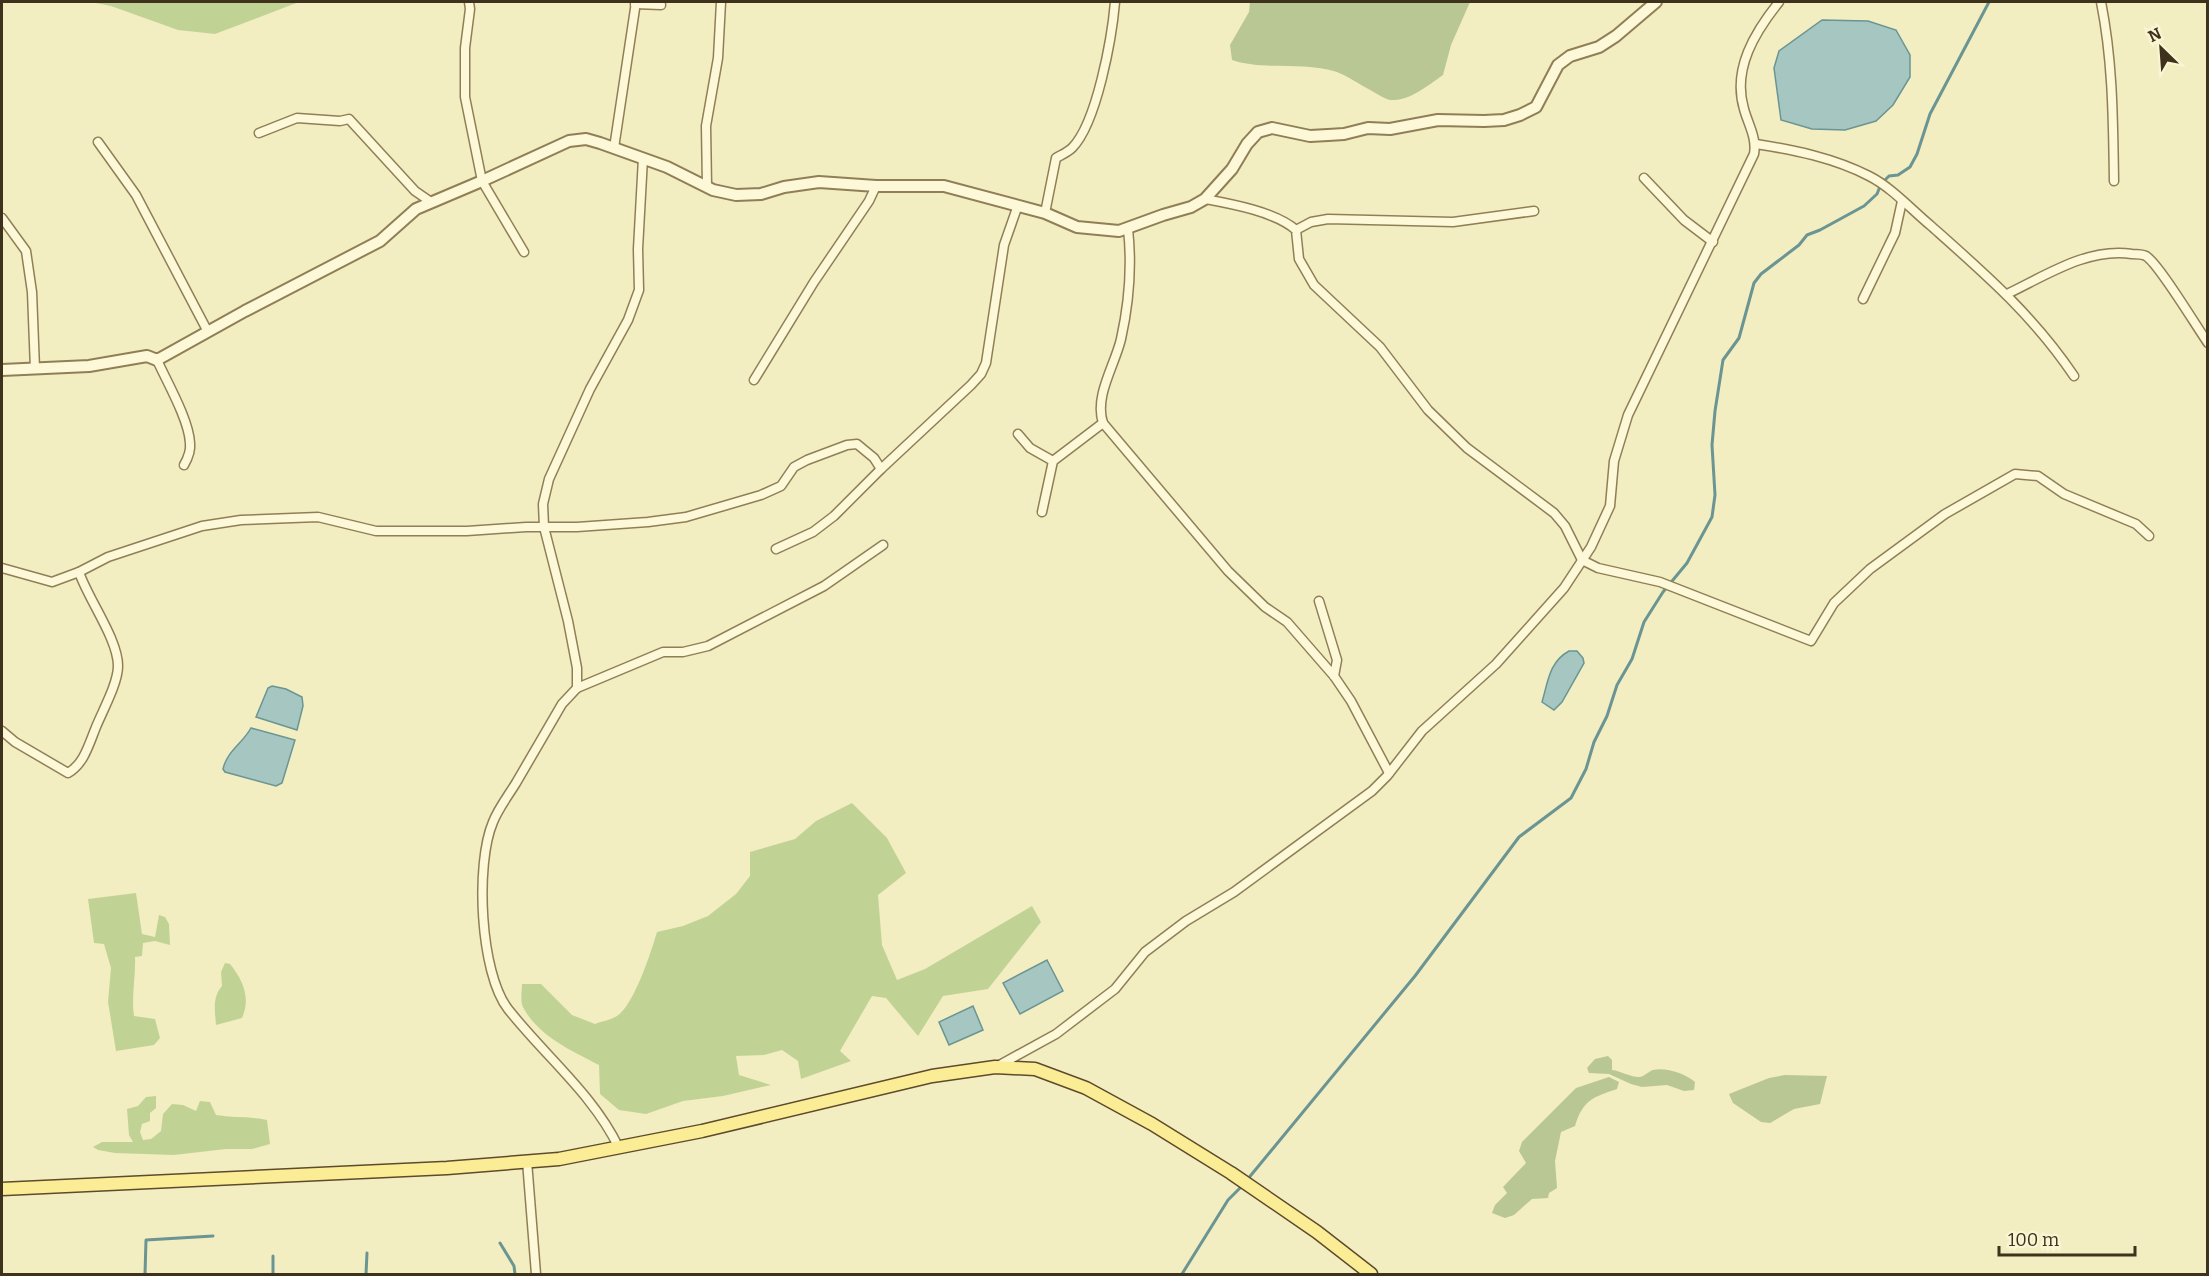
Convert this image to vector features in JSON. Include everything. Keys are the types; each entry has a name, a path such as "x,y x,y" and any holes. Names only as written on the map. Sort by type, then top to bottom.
{"main road":[{"path":"2,1189 447,1168 560,1159 702,1131 932,1076 995,1067 1035,1069 1086,1088 1133,1113 1256,1190 1317,1232 1371,1275"}],"street":[{"path":"469,2 465,48 465,96 482,181 524,252"},
{"path":"706,186 706,126 718,58 721,2"},
{"path":"1045,213 1056,158 1072,147 1094,109 1113,27 1115,2"},
{"path":"157,360 365,250 380,241 416,209 569,141 586,139 614,147 706,186 736,195 761,194 784,187 819,182 876,186 944,186 1045,213 1077,227 1119,231 1191,207 1205,198 1232,170 1247,144 1258,132 1272,128 1310,136 1344,134 1368,128 1390,129 1438,120 1504,120 1520,115 1536,106 1558,65 1570,57 1599,47 1616,36 1656,2"},
{"path":"995,1067 1056,1034 1115,988 1145,952 1186,921 1252,878 1372,790 1389,773 1422,731 1496,664 1564,588 1591,547 1610,506 1614,461 1628,416 1754,154 1756,144 1743,106 1740,78 1749,49 1761,25 1779,2"},
{"path":"2101,2 2108,36 2113,85 2114,181"},
{"path":"614,147 635,3 661,5"},
{"path":"260,133 297,118 340,121 349,119 415,191 431,202"},
{"path":"98,142 136,195 208,332"},
{"path":"1756,144 1796,150 1845,165 1872,177 2007,294 2026,314 2074,376"},
{"path":"577,688 577,668 568,621 544,527 543,504 549,479 590,389 628,320 639,290 638,249 643,158"},
{"path":"1644,178 1684,220 1713,242"},
{"path":"754,380 814,282 869,201 876,186"},
{"path":"1205,198 1234,204 1272,217 1296,230"},
{"path":"1863,299 1896,233 1902,201"},
{"path":"776,549 813,532 834,516 981,374 986,363 1004,245 1018,205"},
{"path":"1296,230 1311,222 1328,219 1453,222 1534,211"},
{"path":"2,218 26,251 32,292 34,369"},
{"path":"1128,229 1130,282 1121,339 1101,399 1100,414 1103,423 1228,571 1265,607 1287,622 1334,676 1352,701 1389,773"},
{"path":"1296,230 1299,259 1314,285 1380,347 1428,410 1467,448 1554,513 1565,526 1582,560 1598,568 1660,582 1811,641 1834,603 1870,570 1945,514 2015,474 2038,476 2064,494 2136,524 2149,536"},
{"path":"2007,294 2066,266 2102,254 2122,252 2145,256 2208,343"},
{"path":"2,370 89,366 147,356 157,360 179,409 190,442 190,454 184,465"},
{"path":"1042,512 1053,461 1103,423"},
{"path":"1018,434 1030,448 1053,461"},
{"path":"2,568 52,582 79,572 108,557 202,526 241,520 318,517 376,531 467,531 648,522 686,517 738,503 781,486 794,467 847,445 857,444 874,458 881,469"},
{"path":"620,1148 609,1126 589,1100 506,1006 495,980 486,953 483,893 485,850 493,822 562,704 577,688 663,652 682,652 708,646 824,586 883,545"},
{"path":"2,731 15,742 68,773 78,767 85,753 118,667 115,649 79,572"},
{"path":"1319,601 1337,660 1334,676"},
{"path":"527,1161 536,1275"}],"green space":[{"path":"91,2 299,2 215,34 178,30 111,6"},
{"path":"1250,2 1470,2 1451,45 1443,75 1411,95 1390,100 1337,72 1311,67 1258,65 1232,60 1230,45 1249,12"},
{"path":"852,803 887,838 906,873 878,895 882,945 897,980 925,969 1032,906 1041,922 988,989 943,996 918,1036 886,998 872,996 840,1051 851,1061 801,1079 798,1061 782,1050 764,1055 736,1056 739,1075 771,1085 723,1096 683,1101 646,1114 619,1110 600,1094 599,1065 556,1042 529,1017 522,1005 522,984 541,984 572,1015 595,1024 617,1016 636,990 657,932 683,926 708,916 736,894 750,876 750,852 795,839 816,821"},
{"path":"136,893 142,934 155,937 159,915 165,917 169,924 170,945 155,941 143,943 142,956 135,957 134,1016 155,1019 160,1038 154,1045 116,1051 108,1002 111,968 104,944 94,943 88,899"},
{"path":"225,963 230,964 239,976 246,996 245,1011 242,1018 216,1025 215,999 222,986 221,972"},
{"path":"1608,1056 1612,1060 1612,1070 1637,1077 1653,1070 1670,1070 1695,1082 1694,1090 1684,1091 1667,1085 1642,1087 1609,1074 1589,1073 1587,1068 1595,1059"},
{"path":"1785,1075 1827,1076 1820,1104 1794,1109 1770,1123 1761,1122 1733,1103 1729,1094 1769,1078"},
{"path":"1609,1077 1619,1082 1617,1089 1601,1094 1590,1101 1582,1110 1575,1126 1561,1132 1555,1161 1557,1188 1549,1193 1548,1198 1532,1199 1514,1215 1505,1218 1492,1213 1495,1205 1507,1193 1503,1187 1526,1163 1519,1151 1522,1142 1576,1088"},
{"path":"156,1096 156,1108 150,1113 150,1121 142,1124 140,1132 143,1140 151,1139 161,1131 163,1114 172,1104 183,1105 196,1111 200,1101 210,1102 216,1115 267,1120 270,1144 252,1149 226,1149 174,1155 115,1153 93,1147 102,1142 133,1142 129,1135 127,1109 138,1106 146,1097"}],"water":[{"path":"1822,20 1868,21 1896,30 1910,55 1910,77 1893,105 1876,121 1845,130 1812,129 1781,120 1774,68 1779,51"},
{"path":"1569,651 1577,651 1584,663 1562,702 1554,710 1542,702 1553,667"},
{"path":"272,686 286,689 302,697 303,706 297,730 256,717 268,688"},
{"path":"251,728 295,740 282,783 276,786 225,772 223,769 231,752"},
{"path":"1047,960 1063,991 1020,1014 1003,983"},
{"path":"973,1006 983,1030 949,1045 939,1022"}],"waterway":[{"path":"1247,1180 1415,976 1519,837 1571,798 1586,769 1594,742 1607,716 1617,685 1632,659 1644,622 1663,592 1687,563 1712,517 1715,495 1712,445 1723,360 1739,338 1754,283 1761,274 1799,245 1807,235 1864,206 1877,194 1881,184 1889,176 1898,175 1910,167 1917,154 1930,114 1989,2"},
{"path":"1182,1274 1228,1200 1243,1185"},
{"path":"145,1274 146,1240 213,1236"},
{"path":"500,1243 514,1266 515,1274"},
{"path":"366,1274 367,1253"},
{"path":"273,1256 273,1274"}]}
